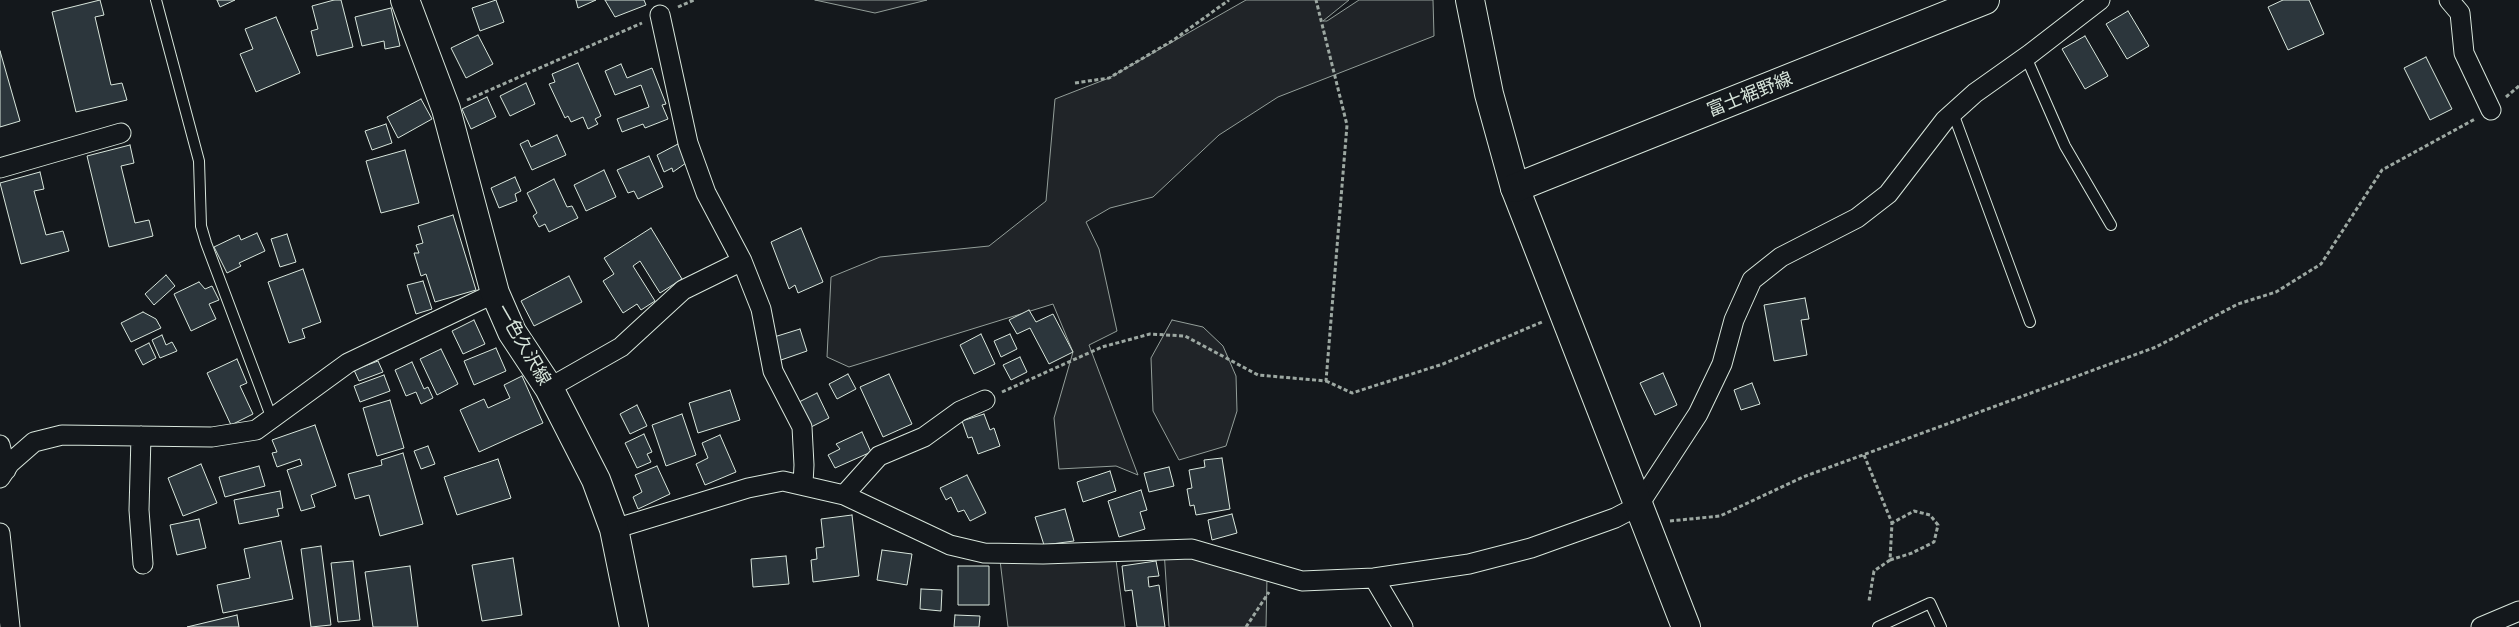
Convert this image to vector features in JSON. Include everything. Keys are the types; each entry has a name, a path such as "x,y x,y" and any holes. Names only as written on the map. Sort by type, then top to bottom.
{"main road":[{"name":"一色久沢線","path":"405,0 446,109 494,293 512,332 549,388 596,480 614,529 634,627"},
{"path":"1470,0 1488,94 1515,188 1686,627"},
{"name":"富士裾野線","path":"1515,188 1986,0"}],"street":[{"path":"614,529 748,488 783,481 803,484 844,495 950,545 984,553 1043,554 1192,549 1302,581 1374,578 1469,564 1531,548 1615,518 1641,515 1698,414 1722,364 1734,320 1752,280 1781,257 1857,218 1888,194 1944,120 1975,93 2026,57 2100,0"},
{"path":"2449,0 2460,13 2464,53 2492,110"},
{"path":"660,15 688,143 706,193 742,261 761,309 772,371 802,427 803,484"},
{"path":"0,168 121,133"},
{"path":"549,388 620,347 683,290 742,261"},
{"path":"3,474 34,442 62,435 212,437 256,430 348,363 494,293"},
{"path":"844,495 879,456 924,437 960,411 985,400"},
{"path":"141,436 139,510 143,564"},
{"path":"0,445 3,474"},
{"path":"0,533 10,627"},
{"path":"1374,578 1403,627"},
{"path":"2481,627 2519,611"}],"lane":[{"path":"156,0 199,161 202,226 206,243 272,419"},
{"path":"2026,57 2065,146 2111,225"},
{"path":"1953,113 2030,322"},
{"path":"1878,627 1930,603 1941,627"}],"path":[{"path":"446,109 694,0"},
{"path":"1075,84 1109,78 1172,41 1229,0"},
{"path":"1316,0 1347,125 1326,381"},
{"path":"1641,515 1720,516 1803,477 2156,347 2238,304 2276,292 2321,264 2382,170 2492,110 2519,86"},
{"path":"985,400 1102,346 1150,334 1185,336 1258,375 1326,381 1352,393 1443,364 1526,330 1562,312"},
{"path":"1864,455 1892,523 1890,560"},
{"path":"1868,601 1874,571 1890,560 1912,553 1934,542 1938,525 1930,515 1914,511 1892,523"},
{"path":"1246,627 1280,575"}],"shaded area":[{"path":"815,0 927,0 875,13"},
{"path":"1246,0 1349,0 1323,21 1327,21 1359,0 1433,0 1434,36 1278,97 1219,135 1153,197 1110,208 1086,222 1099,249 1117,331 1089,345 1138,475 1116,466 1059,469 1054,418 1073,352 1053,304 849,367 827,357 831,277 880,257 989,246 1046,201 1055,99 1109,78"},
{"path":"1172,320 1203,327 1223,346 1236,376 1237,411 1226,446 1179,460 1153,411 1151,358"},
{"path":"1164,550 1267,577 1266,627 1169,627"},
{"path":"1000,560 1116,560 1125,627 1008,627"}],"building":[{"path":"100,0 104,15 95,17 111,85 122,83 127,100 76,112 52,12"},
{"path":"217,0 235,0 220,7"},
{"path":"341,0 353,47 317,56 311,31 318,29 312,6"},
{"path":"496,0 504,22 480,31 472,8"},
{"path":"576,0 596,0 578,8"},
{"path":"605,0 644,0 646,5 615,17"},
{"path":"2283,0 2309,0 2324,34 2288,50 2268,7"},
{"path":"391,8 400,46 385,49 384,41 362,46 355,17"},
{"path":"2128,11 2149,46 2127,59 2106,24"},
{"path":"276,17 300,73 256,92 240,54 253,49 245,29"},
{"path":"478,35 493,64 466,78 451,48"},
{"path":"2085,36 2108,76 2085,89 2062,49"},
{"path":"0,51 20,121 0,127"},
{"path":"2426,57 2452,109 2430,120 2404,68"},
{"path":"578,63 601,116 595,119 598,124 588,129 583,117 571,122 568,116 565,118 549,84 555,82 552,74"},
{"path":"621,64 627,78 652,68 666,104 662,105 668,119 645,128 643,124 622,132 617,119 649,107 641,85 615,95 605,71"},
{"path":"526,83 535,104 510,116 500,96"},
{"path":"487,97 496,117 471,129 462,109"},
{"path":"421,99 432,119 398,138 387,117"},
{"path":"386,124 392,143 372,150 365,131"},
{"path":"557,135 566,155 532,170 520,144 528,140 531,147"},
{"path":"678,144 686,163 673,172 672,168 664,172 657,155"},
{"path":"130,145 134,163 121,166 135,223 149,220 153,236 109,247 87,156"},
{"path":"405,150 419,203 381,213 366,161"},
{"path":"649,156 663,187 638,199 634,191 628,193 617,170"},
{"path":"604,170 616,197 586,211 574,185"},
{"path":"40,172 44,189 34,191 46,235 63,231 69,251 21,264 0,183"},
{"path":"515,177 521,191 515,194 517,201 499,208 491,188"},
{"path":"554,179 567,207 572,206 578,218 549,232 545,224 539,227 533,216 537,213 527,193"},
{"path":"453,215 476,290 435,302 426,274 421,276 414,253 419,253 416,245 423,243 418,226"},
{"path":"651,228 682,279 660,293 640,261 633,266 655,301 641,310 637,304 623,313 603,281 614,274 604,258"},
{"path":"801,228 823,282 798,293 795,285 789,289 771,242"},
{"path":"257,233 265,251 239,263 241,266 227,273 214,247 239,235 241,240"},
{"path":"287,234 296,262 280,267 271,239"},
{"path":"303,269 321,322 302,329 305,338 289,343 268,282"},
{"path":"166,275 175,286 154,305 145,294"},
{"path":"569,276 582,302 534,326 521,301"},
{"path":"423,281 432,309 416,314 407,285"},
{"path":"199,282 205,289 212,286 219,300 209,304 216,319 191,331 174,294"},
{"path":"1805,298 1809,319 1801,320 1807,355 1774,361 1764,305"},
{"path":"1029,310 1036,322 1053,314 1073,352 1049,364 1030,328 1017,334 1009,320"},
{"path":"143,312 156,319 161,328 131,342 121,323"},
{"path":"474,320 485,344 463,354 452,331"},
{"path":"800,329 807,351 781,360 774,337"},
{"path":"981,334 995,364 974,374 960,345"},
{"path":"1010,334 1017,349 1001,357 994,341"},
{"path":"162,335 166,345 172,342 177,351 160,358 152,340"},
{"path":"149,343 156,358 143,365 135,350"},
{"path":"496,348 506,371 474,385 464,361"},
{"path":"441,349 458,384 437,395 420,359"},
{"path":"1020,357 1027,372 1011,380 1003,365"},
{"path":"237,359 247,383 240,386 253,414 231,425 207,373"},
{"path":"378,361 383,372 359,381 354,370"},
{"path":"412,362 424,389 428,387 433,398 421,404 416,392 406,396 395,370"},
{"path":"1663,373 1677,405 1655,415 1640,383"},
{"path":"848,374 856,389 837,399 829,384"},
{"path":"889,374 912,424 883,437 860,387"},
{"path":"384,375 390,391 360,402 354,386"},
{"path":"522,376 543,423 479,452 460,410 484,399 488,408 510,398 504,385"},
{"path":"1752,383 1760,404 1741,410 1734,390"},
{"path":"730,390 740,420 698,433 689,403"},
{"path":"817,393 829,418 809,428 797,403"},
{"path":"390,400 404,448 377,456 363,408"},
{"path":"637,405 647,426 630,434 620,414"},
{"path":"682,414 696,455 666,466 652,425"},
{"path":"984,414 990,430 994,428 1000,446 978,454 972,437 968,438 962,421"},
{"path":"315,425 336,486 311,495 315,507 301,511 287,470 302,465 300,459 277,467 272,453 277,452 272,440"},
{"path":"862,432 871,452 835,468 828,455 840,449 836,444"},
{"path":"644,434 652,452 647,454 651,462 637,468 625,443"},
{"path":"720,435 736,472 705,485 696,464 708,458 702,443"},
{"path":"428,446 435,464 421,469 414,451"},
{"path":"403,453 423,524 380,536 369,495 355,499 348,474 382,465 381,460"},
{"path":"1222,458 1230,509 1196,515 1194,505 1190,506 1187,489 1192,488 1189,470 1205,467 1204,460"},
{"path":"498,459 511,498 457,515 444,477"},
{"path":"201,464 217,503 183,516 168,478"},
{"path":"259,466 265,486 225,497 219,477"},
{"path":"657,466 670,494 638,509 633,497 642,492 635,475"},
{"path":"1169,467 1174,486 1149,492 1144,473"},
{"path":"1110,471 1116,491 1083,502 1077,482"},
{"path":"967,475 986,513 970,521 964,510 958,512 951,497 946,500 940,488"},
{"path":"1141,490 1147,510 1140,512 1145,529 1119,537 1108,501"},
{"path":"280,491 283,508 277,509 279,516 239,524 234,500"},
{"path":"1065,509 1074,541 1044,545 1035,517"},
{"path":"1232,514 1237,533 1212,540 1208,520"},
{"path":"852,515 859,576 813,582 811,560 817,559 816,548 824,547 821,519"},
{"path":"199,519 206,548 177,555 170,525"},
{"path":"281,541 293,599 223,613 217,585 250,578 244,549"},
{"path":"321,546 331,625 311,627 301,549"},
{"path":"882,550 912,554 907,585 877,580"},
{"path":"786,556 789,584 753,587 751,559"},
{"path":"513,558 522,615 482,621 472,565"},
{"path":"353,561 360,620 338,622 331,563"},
{"path":"1156,561 1159,576 1148,577 1149,587 1159,585 1165,627 1137,627 1132,590 1125,591 1122,566"},
{"path":"410,566 418,627 373,627 365,572"},
{"path":"958,566 989,566 989,605 958,605"},
{"path":"921,589 942,590 941,611 920,609"},
{"path":"237,615 239,627 187,627"},
{"path":"955,615 980,616 979,627 954,627"}]}
